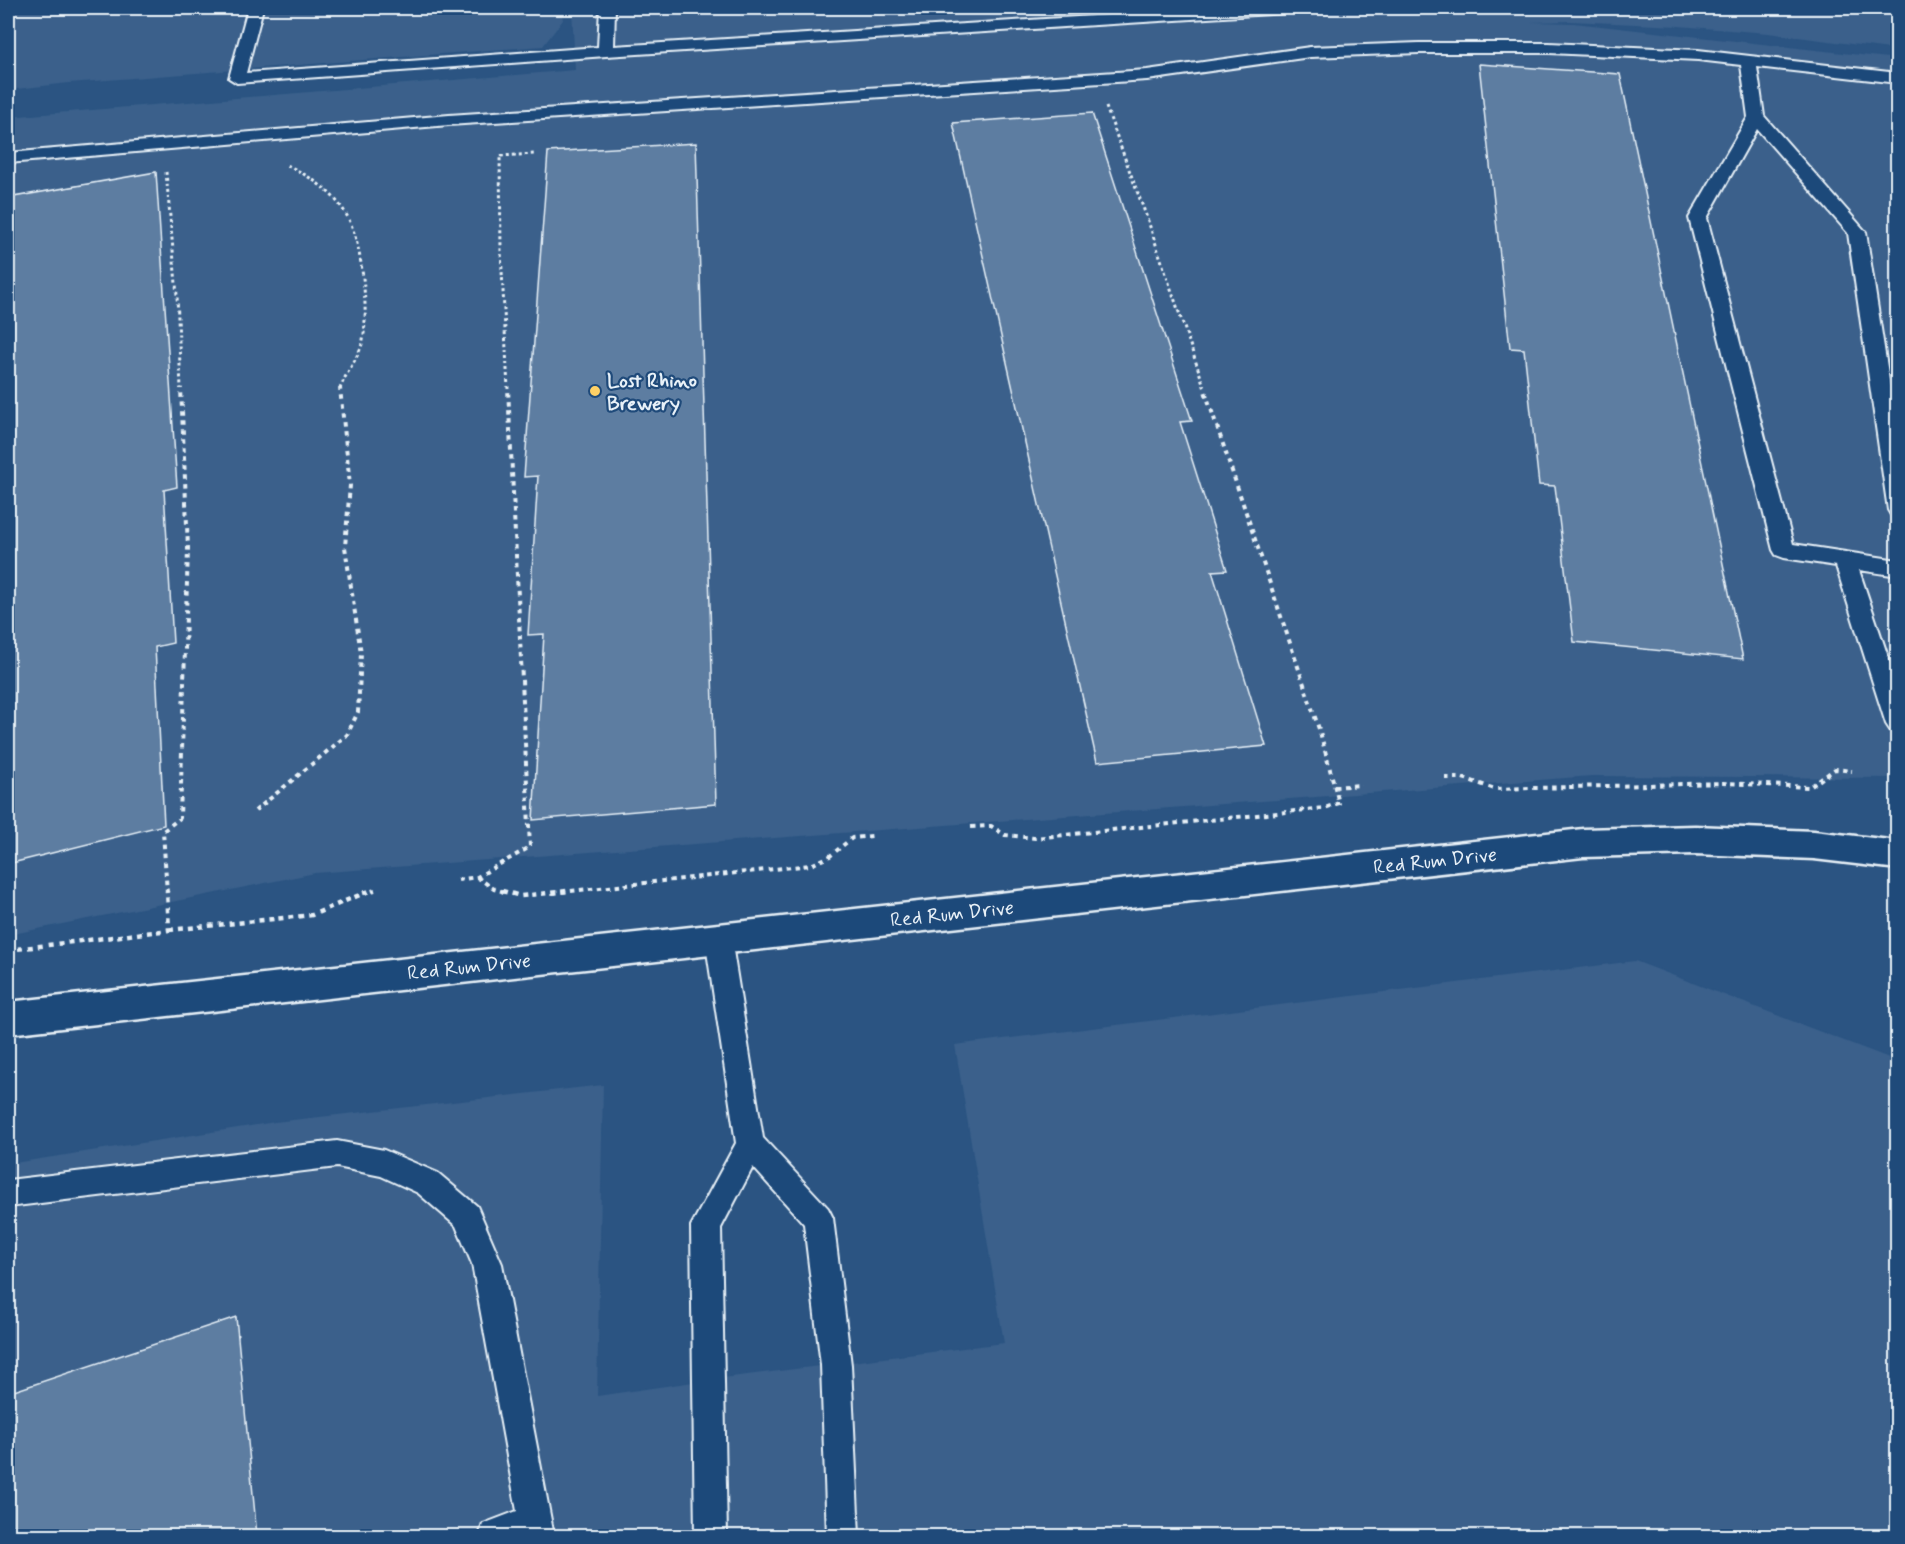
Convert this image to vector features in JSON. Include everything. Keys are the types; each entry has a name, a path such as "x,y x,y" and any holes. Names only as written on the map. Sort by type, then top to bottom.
{"street":[{"name":"Red Rum Drive","path":"8,1018 1583,843 1695,840 1814,845 1898,855"}],"lane":[{"path":"255,8 237,78 606,51 1292,8"},
{"path":"606,51 607,8"},
{"path":"8,158 448,120 1147,75 1310,52 1419,48 1549,48 1698,55 1898,78"},
{"path":"1748,60 1756,117 1857,232 1898,510"},
{"path":"1756,117 1698,218 1784,550 1898,568"},
{"path":"1845,559 1898,724"},
{"path":"718,938 750,1144 818,1218 836,1365 843,1536"},
{"path":"711,1536 706,1226 750,1144"},
{"path":"8,1194 337,1154 384,1163 428,1183 467,1216 487,1264 536,1529 495,1536"}],"path":[{"path":"971,827 991,826 1005,835 1035,838 1325,808 1339,803 1320,732 1172,292 1096,78"},
{"path":"164,143 177,295 188,548 180,818 163,831 169,930"},
{"path":"458,880 477,877 530,847 502,262 500,156 535,154"},
{"path":"255,811 347,735 358,712 361,653 345,547 350,485 340,388 362,344 366,301 357,246 347,215 329,192 309,176 285,164"},
{"path":"1445,778 1463,778 1495,789 1723,783 1810,787 1835,769 1852,771"},
{"path":"1334,788 1361,785"},
{"path":"477,877 494,889 520,896 812,865 830,856 852,838 872,836"},
{"path":"8,950 312,915 332,908 357,892 375,890"}],"shaded area":[{"path":"8,8 561,8 563,20 543,46 69,83 8,90"},
{"path":"572,8 1897,8 1897,50 1768,33 1678,26 1571,21 1531,22 1574,23 1897,59 1897,778 1592,776 315,873 8,935 8,117 575,70"},
{"path":"1635,961 1897,1061 1897,1536 8,1536 8,1164 275,1122 603,1085 597,1396 1004,1343 955,1045"}],"building":[{"path":"1479,64 1620,74 1743,659 1574,642 1555,486 1539,485 1524,349 1510,348"},
{"path":"1092,113 1192,421 1180,422 1227,570 1212,571 1266,746 1097,762 953,123"},
{"path":"696,143 716,804 533,820 544,634 528,635 538,476 524,477 548,152"},
{"path":"156,172 177,487 164,490 173,643 155,647 164,825 8,864 8,198"},
{"path":"236,1317 257,1536 8,1536 8,1393"}],"place":[{"name":"Lost Rhino Brewery","path":"595,391"}]}
